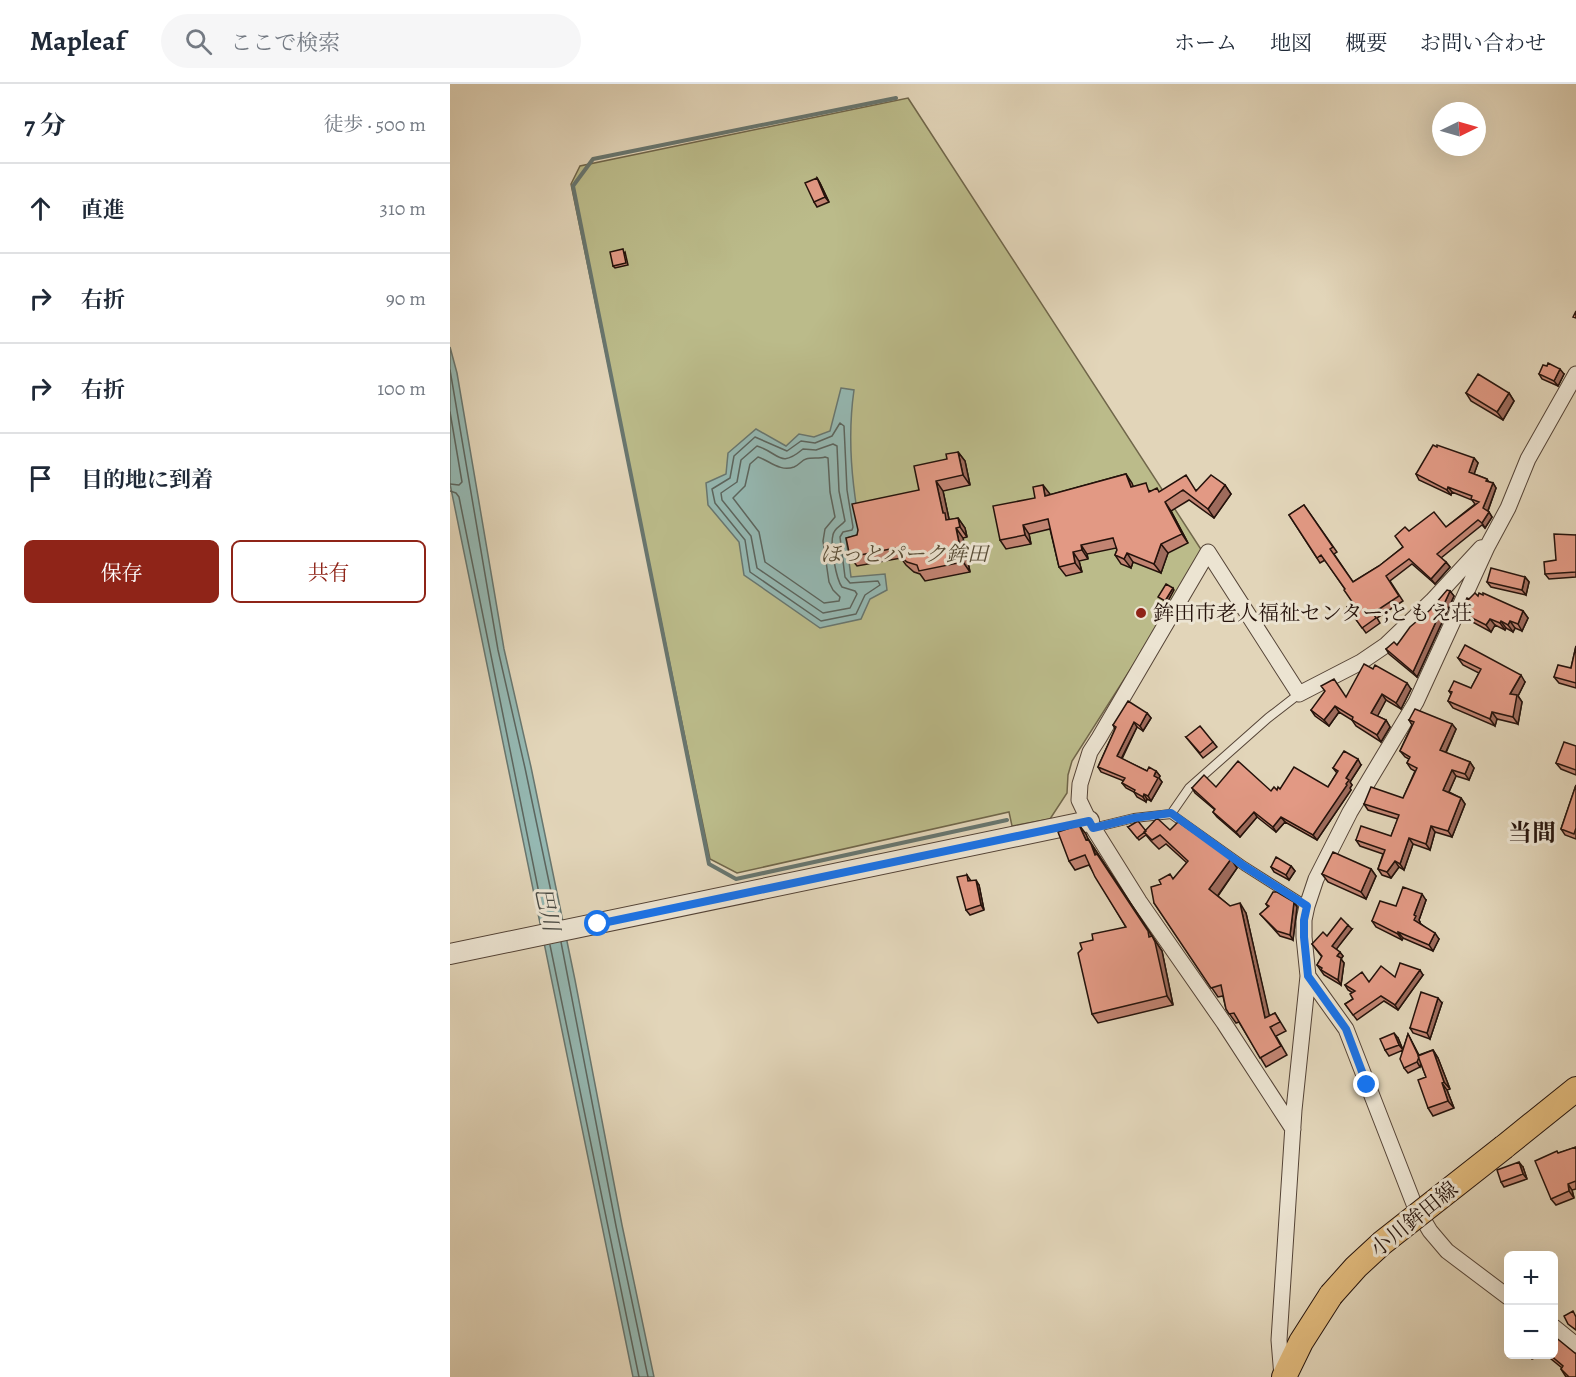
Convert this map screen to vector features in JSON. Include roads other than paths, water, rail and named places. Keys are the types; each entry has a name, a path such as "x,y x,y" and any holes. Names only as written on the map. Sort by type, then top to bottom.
{"main road":[{"name":"小川鉾田線","path":"1283,1377 1301,1342 1331,1295 1356,1267 1382,1243 1576,1089"}],"street":[{"path":"1283,1377 1279,1340 1293,1129 1308,976 1304,937 1307,906 1316,879 1350,812 1416,702 1487,547 1508,508 1528,459 1576,374"},
{"path":"1293,1129 1224,1023 1139,901 1091,824 1079,800 1080,784 1090,752 1208,552 1299,694 1361,662 1386,645 1432,601 1481,548 1487,547"},
{"path":"450,954 1091,824"},
{"path":"1308,976 1346,1029 1414,1204 1430,1231 1447,1251 1504,1292"},
{"path":"1558,1330 1576,1345"}],"lane":[{"path":"1171,813 1189,788 1268,718 1299,694"},
{"path":"1091,824 1171,813 1244,866 1307,906"}],"water":[{"name":"巴川","path":"450,347 457,373 504,649 575,980 654,1377 633,1377 450,484"},
{"path":"841,388 854,390 851,462 861,534 846,538 851,577 885,574 887,590 870,599 861,619 820,628 744,575 739,542 708,505 706,483 726,474 728,453 756,429 786,446 799,434 814,437 830,431"}],"waterway":[{"path":"896,98 593,159 573,186 709,864 736,879 1007,820"}],"place":[{"name":"鉾田市老人福祉センター;ともえ荘","path":"1141,613"}],"district":[{"name":"当間","path":"1532,833"}],"park label":[{"name":"ほっとパーク鉾田","path":"904,554"}]}
